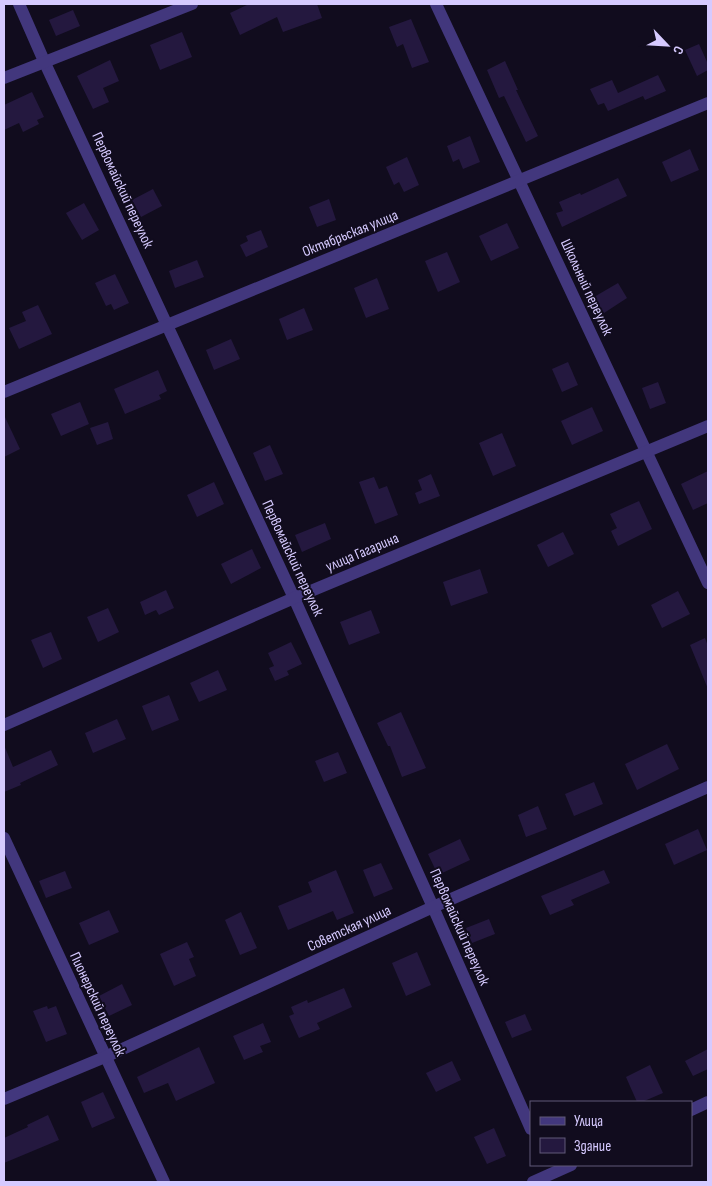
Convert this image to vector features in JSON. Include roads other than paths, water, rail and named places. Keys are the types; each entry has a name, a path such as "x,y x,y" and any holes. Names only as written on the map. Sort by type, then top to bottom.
{"street":[{"name":"Первомайский переулок","path":"20,4 44,61 294,598 530,1127"},
{"path":"4,78 192,4"},
{"name":"Школьный переулок","path":"436,4 708,583"},
{"name":"Октябрьская улица","path":"4,392 708,103"},
{"name":"улица Гагарина","path":"4,725 294,598 708,426"},
{"name":"Советская улица","path":"4,1099 105,1057 433,907 708,787"},
{"name":"Пионерский переулок","path":"4,838 164,1182"},
{"path":"692,1110 708,1102"},
{"path":"533,1182 569,1166"}]}
